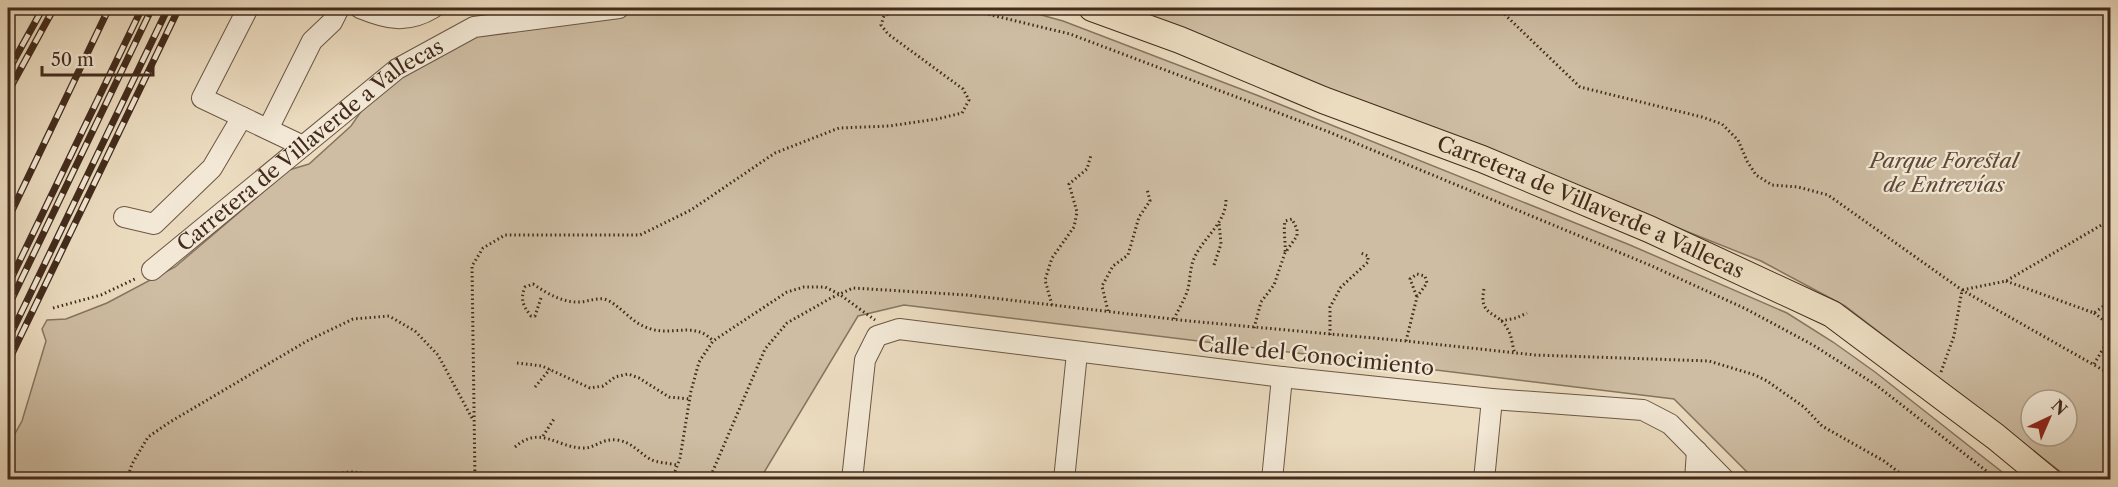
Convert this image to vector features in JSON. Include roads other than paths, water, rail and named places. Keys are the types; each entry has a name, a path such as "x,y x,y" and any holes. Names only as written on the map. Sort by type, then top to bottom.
{"main road":[{"name":"Carretera de Villaverde a Vallecas","path":"1092,8 1180,40 1323,100 1482,159 1649,229 1832,314 1996,437 2048,480"}],"street":[{"path":"248,8 202,98 303,146"},
{"path":"360,8 382,16 410,19 433,8"},
{"name":"Carretera de Villaverde a Vallecas","path":"152,270 397,69 474,27 618,8"},
{"path":"268,129 312,41 332,22 332,10"},
{"path":"124,217 154,224 212,168 242,117"},
{"name":"Calle del Conocimiento","path":"852,480 864,360 883,334 899,329 1282,377 1492,399 1643,410 1671,424 1725,480"},
{"path":"1064,480 1077,353"},
{"path":"1272,480 1282,377"},
{"path":"1484,480 1492,399"},
{"path":"1695,480 1697,452"}],"railway":[{"path":"8,71 43,8"},
{"path":"8,92 54,8"},
{"path":"8,219 109,8"},
{"path":"8,285 142,8"},
{"path":"8,307 152,8"},
{"path":"8,340 168,8"},
{"path":"8,362 179,8"}],"park label":[{"name":"Parque Forestal de Entrevías","path":"1944,173"}]}
